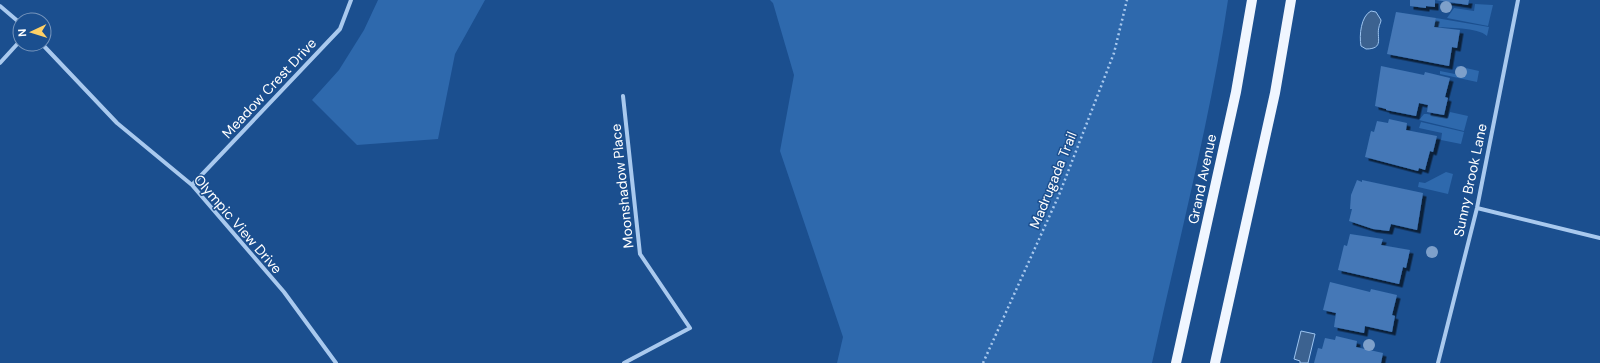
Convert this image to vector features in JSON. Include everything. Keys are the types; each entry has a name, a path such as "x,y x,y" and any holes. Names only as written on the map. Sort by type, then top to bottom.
{"main road":[{"name":"Grand Avenue","path":"1176,363 1236,92 1252,0"},
{"path":"1215,363 1275,93 1291,0"}],"street":[{"name":"Meadow Crest Drive","path":"192,185 340,29 351,0"},
{"name":"Sunny Brook Lane","path":"1438,363 1476,208 1518,0"},
{"path":"0,6 12,16"},
{"path":"0,64 12,50"},
{"name":"Olympic View Drive","path":"50,52 117,123 192,185 284,292 336,363"},
{"name":"Moonshadow Place","path":"623,96 640,254 690,328 624,363"},
{"path":"1476,208 1600,238"}],"path":[{"name":"Madrugada Trail","path":"983,363 1058,195 1114,53 1127,0"}],"shaded area":[{"path":"378,0 485,0 455,54 438,139 357,145 312,100 339,70 364,30"},
{"path":"770,0 1228,0 1221,46 1203,137 1152,363 837,363 843,337 780,151 794,75 773,3"},
{"path":"1475,4 1493,5 1488,26 1447,18 1454,8 1474,11"},
{"path":"1371,11 1376,12 1381,20 1378,31 1378,45 1376,47 1366,49 1361,46 1360,37 1363,21"},
{"path":"1436,18 1489,27 1487,36 1483,33 1470,29 1434,27"},
{"path":"1457,66 1479,71 1477,82 1440,74 1440,71 1455,74"},
{"path":"1450,112 1468,116 1464,131 1419,120 1424,114 1448,118"},
{"path":"1421,122 1464,132 1461,144 1441,140 1442,133 1419,128"},
{"path":"1446,172 1453,174 1448,194 1418,187 1419,182 1425,183"},
{"path":"1301,331 1315,334 1308,363 1300,363 1300,361 1294,359"}],"building":[{"path":"1410,0 1435,0 1435,7 1426,6 1426,8 1410,6"},
{"path":"1436,0 1469,0 1468,5"},
{"path":"1396,12 1436,18 1434,27 1460,30 1457,48 1452,47 1449,66 1387,54"},
{"path":"1381,66 1424,75 1425,72 1450,78 1445,97 1448,98 1444,115 1427,112 1428,105 1419,103 1416,116 1386,110 1375,106"},
{"path":"1389,119 1407,123 1406,130 1437,136 1433,152 1430,151 1425,170 1419,168 1418,171 1365,157 1371,131 1374,132 1377,121 1388,123"},
{"path":"1357,180 1423,193 1417,230 1391,224 1389,231 1373,229 1349,221 1352,209 1350,209 1351,195"},
{"path":"1350,234 1383,239 1381,245 1410,250 1406,268 1403,267 1399,284 1338,270 1344,245 1347,246"},
{"path":"1330,282 1370,292 1371,289 1397,295 1392,315 1395,316 1392,332 1365,326 1364,333 1334,327 1336,313 1323,310"},
{"path":"1336,336 1357,341 1356,347 1383,353 1381,363 1314,363 1318,348 1322,349 1325,338 1335,340"}]}
